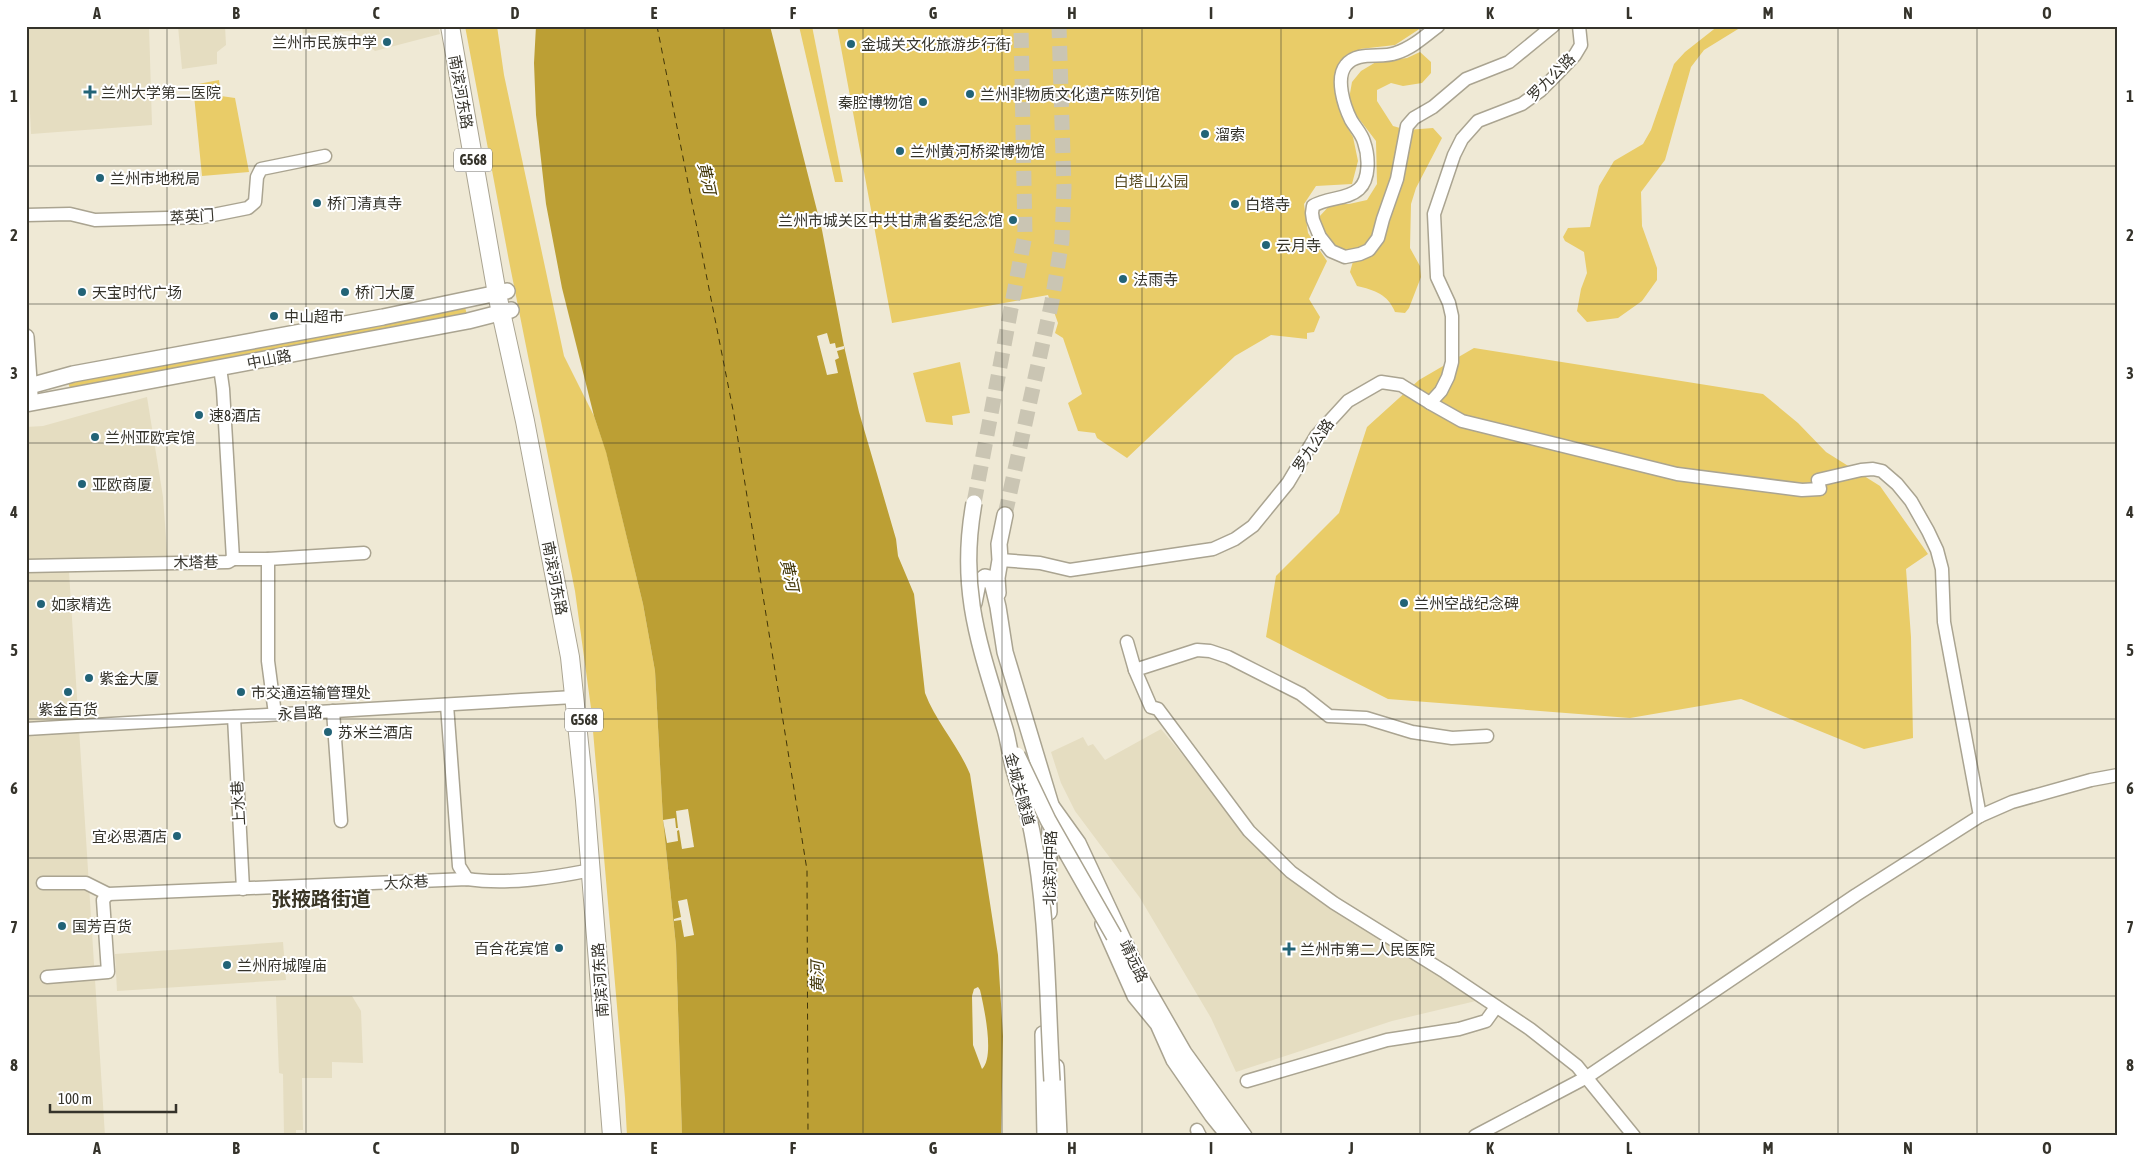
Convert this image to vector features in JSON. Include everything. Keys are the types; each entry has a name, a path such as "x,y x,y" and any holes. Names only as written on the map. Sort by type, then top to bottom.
{"highway":[{"name":"南滨河东路","path":"450,26 559,595 574,698 591,870 612,1136"},
{"name":"南滨河东路","path":"461,26 502,292"},
{"name":"南滨河东路","path":"506,312 566,592 580,678 599,869 619,1136"}],"main road":[{"name":"中山路","path":"28,380 73,374 390,316 502,292"},
{"name":"中山路","path":"28,403 220,368 506,312"},
{"path":"26,337 28,403"},
{"name":"金城关隧道","path":"974,503 969,532 967,565 972,616 984,665 1006,731 1011,760 1032,830 1041,884 1052,1081 1052,1136"},
{"path":"998,607 999,544 1005,515"},
{"path":"998,607 993,586 989,578 985,577 980,580 974,596 972,635 1008,738 1025,802 1039,882 1045,1136"},
{"name":"北滨河中路","path":"998,607 1006,652 1051,805 1048,880 1059,1136"},
{"path":"1006,731 1048,820 1114,936 1158,1024"},
{"path":"1025,802 1051,805"},
{"name":"靖远路","path":"1025,802 1051,829 1088,891 1136,996 1158,1024 1174,1060 1229,1136"},
{"name":"靖远路","path":"1051,805 1078,843 1142,980 1175,1037 1244,1136"}],"street":[{"path":"1438,26 1396,54 1358,57 1346,64 1342,72 1344,103 1350,119 1364,142 1368,165 1361,188 1351,196 1322,201 1313,206 1312,213 1320,237 1331,252 1337,255 1344,257 1360,254 1369,250 1378,238 1397,179 1407,126 1414,118 1432,107 1466,79 1509,62 1553,26"},
{"name":"罗九公路","path":"1000,560 1040,563 1070,570 1213,549 1235,539 1253,526 1288,483 1316,436 1348,401 1370,386 1381,382 1401,385 1430,403 1441,391 1448,377 1452,362 1452,316 1449,303 1436,277 1434,214 1454,155 1462,138 1478,121 1522,104 1540,91 1555,76 1575,55 1580,45 1579,26"},
{"name":"萃英门","path":"26,215 70,214 95,220 203,217 233,212 248,208 255,202 257,177 261,169 325,156"},
{"name":"木塔巷","path":"26,566 228,562 233,558 223,389 220,368"},
{"path":"1430,403 1462,421 1677,474 1802,490 1820,489 1818,480 1861,470 1873,469 1882,471 1897,484 1911,501 1937,550 1942,569 1944,622 1980,816"},
{"path":"233,558 268,559 364,552"},
{"path":"268,559 268,661 275,714"},
{"path":"1127,642 1135,670 1151,707 1158,709 1249,831 1291,872 1334,903 1445,972 1530,1029 1588,1077 1634,1136"},
{"path":"1135,670 1197,650 1210,651 1228,657 1301,694 1329,716 1366,718 1412,732 1452,738 1487,736"},
{"name":"永昌路","path":"26,729 574,698"},
{"path":"447,704 459,866 467,879"},
{"path":"333,711 341,821"},
{"name":"上水巷","path":"234,717 243,889"},
{"path":"1475,1136 1588,1077 1856,895 1980,816 2012,802 2091,780 2118,775"},
{"name":"大众巷","path":"43,883 86,883 108,894 554,877 591,870"},
{"path":"48,977 108,972 103,900 108,894"},
{"path":"1247,1081 1387,1040 1459,1029 1486,1021 1496,1008"}],"shaded area":[{"name":"兰州大学第二医院","path":"26,26 149,26 152,125 31,134"},
{"name":"兰州大学第二医院","path":"178,26 225,26 226,45 217,52 217,64 182,69"},
{"name":"兰州市民族中学","path":"302,26 438,26 440,34 375,51 354,31 303,33"},
{"path":"147,397 163,497 168,565 69,572 105,1136 26,1136 26,427 43,426"},
{"name":"兰州市第二人民医院","path":"1161,729 1186,759 1308,880 1480,1000 1392,1021 1236,1072 1211,1018 1140,898 1075,811 1061,783 1051,752 1083,737 1088,746 1093,744 1105,760"},
{"path":"283,942 286,980 117,991 115,954"},
{"path":"276,996 352,996 361,1011 363,1063 332,1062 332,1078 302,1078 303,1130 296,1130 296,1136 284,1136 283,1074 279,1073"}],"green space":[{"path":"465,26 497,26 504,75 564,356 594,416 606,451 643,604 655,671 663,820 676,946 682,1136 627,1136 591,708 575,591 509,261"},
{"path":"799,26 812,26 843,182 835,182"},
{"name":"白塔山公园","path":"837,26 1424,26 1395,45 1360,49 1336,89 1346,125 1353,137 1358,161 1352,184 1316,186 1304,204 1308,233 1327,261 1309,299 1320,317 1314,332 1307,333 1307,339 1271,335 1235,356 1127,458 1097,438 1095,433 1078,431 1068,403 1082,394 1063,338 1055,333 1058,323 1048,295 892,323"},
{"path":"1718,26 1743,26 1704,50 1691,67 1665,160 1641,192 1642,226 1657,268 1657,280 1642,301 1618,318 1587,322 1577,311 1581,289 1587,273 1584,252 1565,241 1563,237 1568,228 1590,227 1599,186 1614,161 1643,144 1651,130 1674,64 1685,52"},
{"path":"1420,52 1431,62 1431,73 1422,83 1403,86 1391,83 1377,90 1377,101 1393,126 1407,130 1433,128 1442,138 1416,188 1411,204 1410,248 1420,266 1421,277 1409,308 1405,313 1395,312 1389,301 1380,294 1357,286 1350,272 1354,258 1330,242 1324,233 1319,217 1331,204 1349,204 1367,200 1377,184 1376,141 1353,111 1349,99 1352,82 1361,71 1376,62 1407,58"},
{"path":"219,80 221,96 235,98 249,172 202,176 193,85"},
{"path":"465,307 467,315 70,389 68,381"},
{"path":"1474,348 1763,394 1798,423 1826,452 1880,486 1928,554 1906,569 1911,637 1913,738 1864,749 1741,699 1630,718 1388,699 1266,637 1276,576 1339,513 1367,427 1419,380"},
{"path":"960,362 970,413 952,416 953,425 926,422 913,373"}],"water":[{"name":"黄河","path":"536,26 770,26 822,230 844,346 859,412 896,539 898,556 914,594 925,693 970,774 998,955 1003,1036 1001,1136 682,1136 676,946 663,820 655,671 643,604 606,452 594,416 562,288 546,204 536,115 534,63","holes":["978,987 986,1019 988,1043 986,1063 982,1069 973,1045 972,996 974,989"]}],"pier":[{"path":"827,333 830,344 835,343 836,348 844,346 844,349 837,351 839,358 835,360 838,373 827,375 817,336"},
{"path":"688,809 694,847 682,849 679,830 677,831 678,841 667,843 663,820 675,818 676,828 678,828 676,811"},
{"path":"687,899 694,935 684,937 681,920 674,921 674,919 681,917 678,901"}],"ferry route":[{"path":"657,26 734,415 807,870 808,1136"}],"tunnel":[{"path":"974,503 1025,235 1021,26"},
{"path":"1005,515 1052,301 1062,240 1064,187 1059,26"}],"place":[{"name":"兰州市民族中学","path":"387,42"},
{"name":"金城关文化旅游步行街","path":"851,44"},
{"name":"兰州大学第二医院","path":"90,92"},
{"name":"兰州非物质文化遗产陈列馆","path":"970,94"},
{"name":"秦腔博物馆","path":"923,102"},
{"name":"溜索","path":"1205,134"},
{"name":"兰州黄河桥梁博物馆","path":"900,151"},
{"name":"兰州市地税局","path":"100,178"},
{"name":"桥门清真寺","path":"317,203"},
{"name":"白塔寺","path":"1235,204"},
{"name":"兰州市城关区中共甘肃省委纪念馆","path":"1013,220"},
{"name":"云月寺","path":"1266,245"},
{"name":"法雨寺","path":"1123,279"},
{"name":"天宝时代广场","path":"82,292"},
{"name":"桥门大厦","path":"345,292"},
{"name":"中山超市","path":"274,316"},
{"name":"速8酒店","path":"199,415"},
{"name":"兰州亚欧宾馆","path":"95,437"},
{"name":"亚欧商厦","path":"82,484"},
{"name":"兰州空战纪念碑","path":"1404,603"},
{"name":"如家精选","path":"41,604"},
{"name":"紫金大厦","path":"89,678"},
{"name":"紫金百货","path":"68,692"},
{"name":"市交通运输管理处","path":"241,692"},
{"name":"苏米兰酒店","path":"328,732"},
{"name":"宜必思酒店","path":"177,836"},
{"name":"国芳百货","path":"62,926"},
{"name":"百合花宾馆","path":"559,948"},
{"name":"兰州市第二人民医院","path":"1289,949"},
{"name":"兰州府城隍庙","path":"227,965"}],"district":[{"name":"张掖路街道","path":"321,898"}]}
